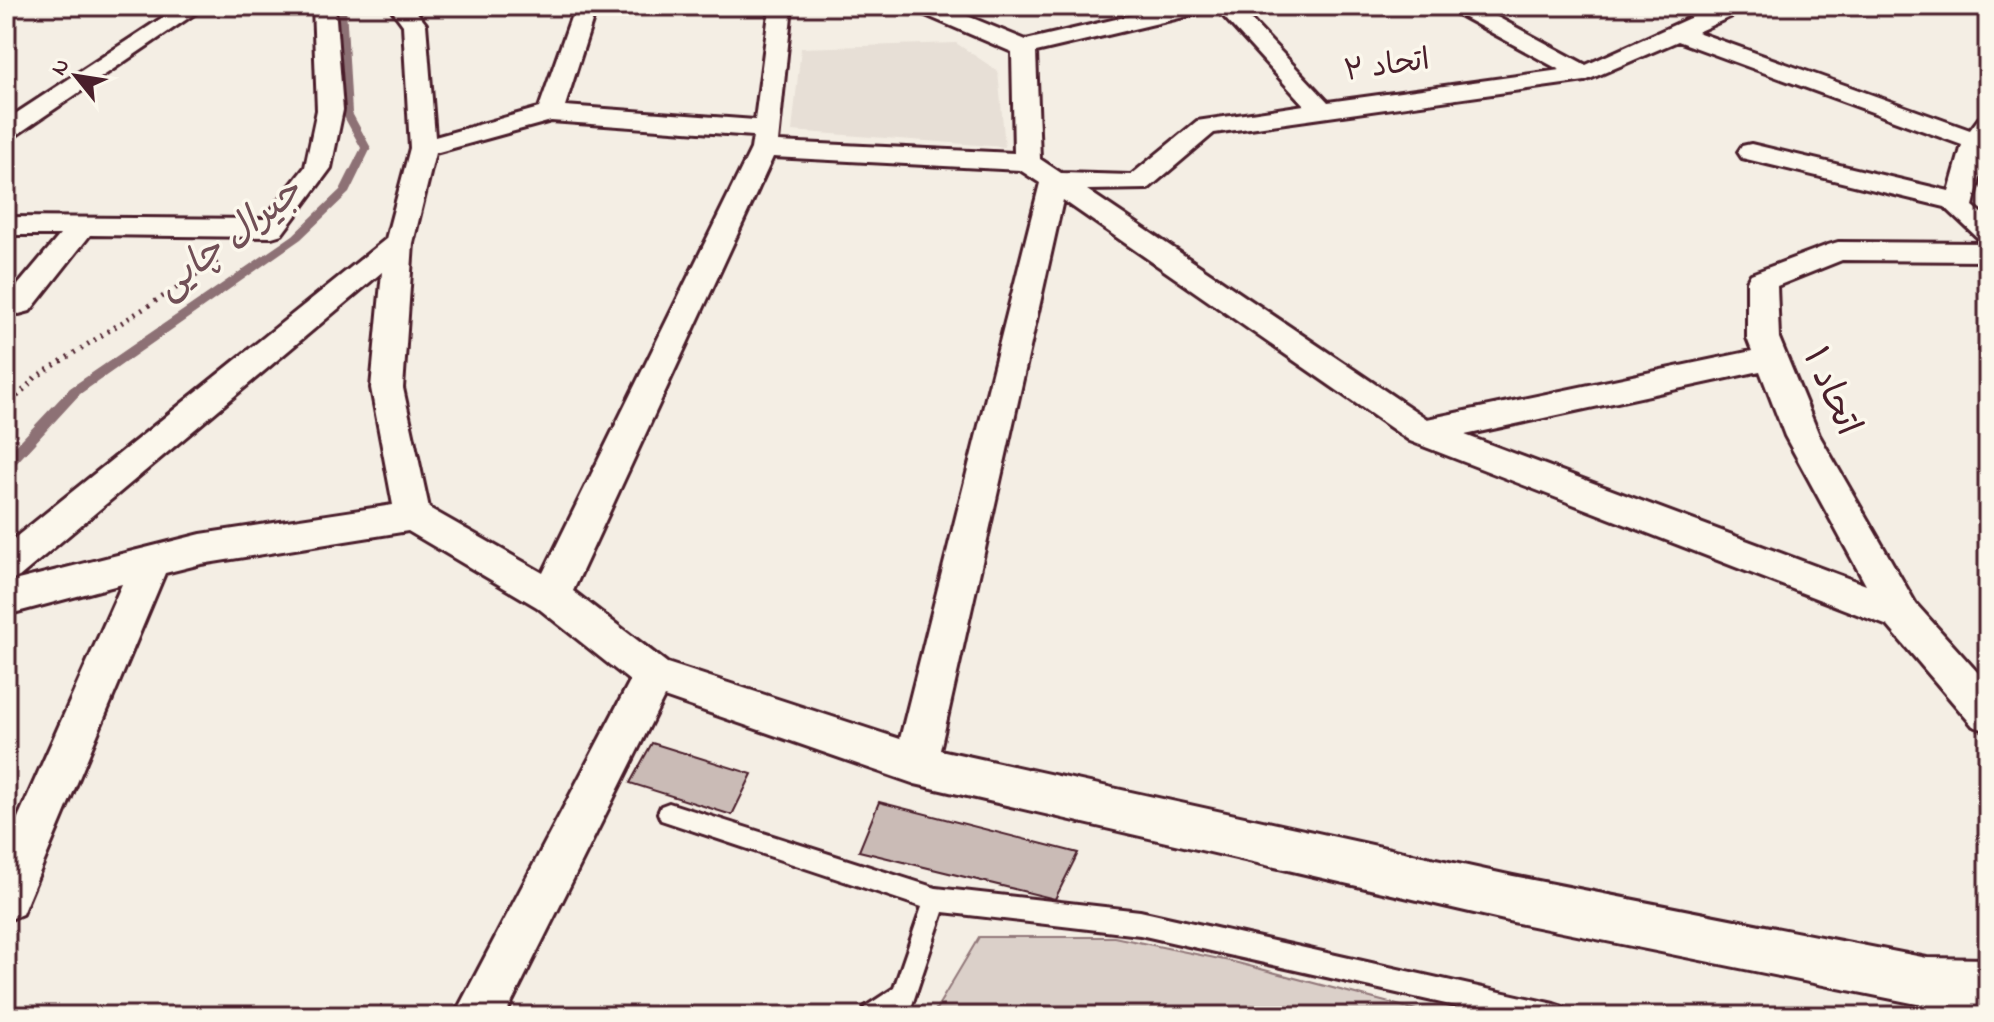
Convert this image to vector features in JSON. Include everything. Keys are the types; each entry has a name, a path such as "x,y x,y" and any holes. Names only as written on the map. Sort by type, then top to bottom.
{"street":[{"path":"6,131 195,6"},
{"path":"6,226 272,228 318,168 330,110 324,6"},
{"path":"400,6 414,24 423,148 399,243 387,388 413,516"},
{"path":"550,113 586,6"},
{"path":"551,596 766,139 781,6"},
{"path":"924,6 1024,48 1201,6"},
{"path":"1225,6 1322,110"},
{"path":"1460,6 1585,74"},
{"name":"اتحاد ۲","path":"423,148 550,113 1138,183 1206,126 1585,74 1735,6"},
{"path":"1676,32 1982,132 1959,208 1988,232"},
{"path":"915,764 1040,171 1024,48"},
{"path":"1751,152 1959,202"},
{"path":"1040,171 1422,432 1902,615"},
{"path":"19,304 82,227"},
{"path":"6,566 399,243"},
{"name":"اتحاد ۱","path":"1988,252 1838,251 1762,281 1763,338 1802,436 1902,615 1988,713"},
{"path":"1422,432 1771,358"},
{"path":"6,599 201,549 413,516 551,596 654,676 915,764 1513,899 1927,982 1988,983"},
{"path":"6,898 151,562"},
{"path":"479,1016 654,676"}],"lane":[{"path":"669,813 936,900 1140,923 1554,1016"},
{"path":"874,1016 903,996 936,900"}],"path":[{"path":"6,408 36,377 272,228"}],"shaded area":[{"path":"956,43 998,71 1005,147 792,131 801,48"},
{"path":"979,937 1114,937 1234,962 1439,1016 932,1016"}],"building":[{"path":"652,743 752,774 732,815 630,783"},
{"path":"879,802 1078,853 1055,899 859,851"}],"waterway":[{"name":"جیرال چایی","path":"6,465 75,391 297,237 345,191 366,148 347,113 342,6"}]}
